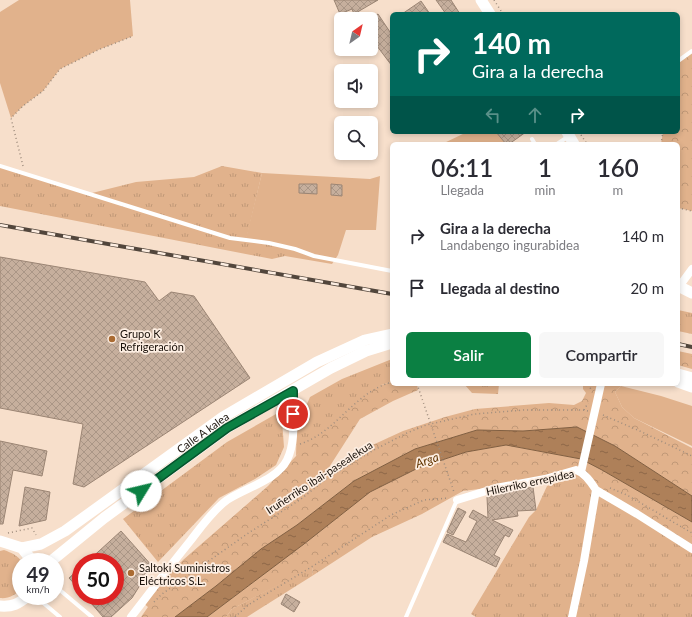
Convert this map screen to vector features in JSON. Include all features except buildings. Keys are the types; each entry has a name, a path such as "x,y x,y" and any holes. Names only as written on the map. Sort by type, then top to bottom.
{"main road":[{"path":"481,0 489,12"},
{"path":"680,288 692,293"},
{"name":"Calle A kalea","path":"22,548 41,544 65,531 216,421 243,405 318,362 365,340 390,334"},
{"name":"Calle A kalea","path":"61,553 104,518 227,428 331,368 366,351 390,345"},
{"path":"680,375 692,378"},
{"path":"680,383 692,387"},
{"path":"3,537 22,548 26,553"},
{"path":"0,606 11,607 15,605"},
{"path":"10,617 20,605"}],"street":[{"path":"680,284 692,269"},
{"path":"582,468 600,386"},
{"path":"131,617 202,526 218,508 227,500 269,478 282,468 287,461 293,445 293,391"},
{"name":"Hilerriko errepidea","path":"456,497 496,488 545,480 582,468 596,490 692,549"},
{"path":"572,617 584,561 596,490"}],"lane":[{"path":"680,60 692,51"},
{"path":"560,142 572,136"},
{"path":"0,166 230,238 269,243 295,249 314,256 390,271"},
{"path":"406,617 456,497"},
{"path":"64,594 92,617"},
{"path":"46,605 60,617"}],"path":[{"path":"494,0 502,12"},
{"path":"25,174 11,118 23,106 43,91 60,69 98,50 133,36"},
{"path":"572,136 583,142"},
{"path":"680,208 692,211"},
{"path":"293,445 311,440 332,425 361,398 382,385 390,383"},
{"path":"235,617 248,605 313,566 391,516 424,500 456,497 418,386"},
{"name":"Iruñerriko ibai-pasealekua","path":"153,602 221,552 301,499 326,479 372,451 407,434 426,426 475,414 524,410 583,410 589,412"},
{"path":"601,414 692,456"},
{"path":"607,487 627,495 692,533"},
{"path":"3,537 32,528 36,535"}],"green space":[{"path":"19,0 130,0 133,36 98,50 60,69 43,91 23,106 11,118 0,83 0,12"},
{"path":"692,51 692,211 680,208 680,142 661,142 663,134 680,134 680,60"},
{"path":"463,134 498,134 504,142 446,142"},
{"path":"0,166 88,194 136,182 194,177 222,166 262,173 246,240 285,247 285,256 272,259 0,206"},
{"path":"262,173 370,179 380,176 376,230 346,230 338,255 332,264 285,256 285,247 272,242 245,242"},
{"path":"680,310 692,313 692,334 680,331"},
{"path":"680,351 692,354 692,369 680,366"},
{"path":"390,360 390,383 381,385 296,456 297,421 300,420 310,397 342,379"},
{"path":"390,383 390,386 417,386 418,390 393,401 360,419 328,469 329,472 366,448 403,431 445,417 475,409 549,403 574,405 582,401 586,393 583,386 621,386 615,392 622,407 634,418 692,448 692,496 615,446 577,427 523,431 477,430 415,449 354,481 297,525 261,549 175,617 141,617 148,607 142,602 149,593 183,560 268,486 311,440 361,397 381,385"},
{"path":"466,386 499,386 498,394 472,393"},
{"path":"621,386 661,396 692,406 692,446 634,418 622,407 615,392"},
{"path":"276,414 282,421 284,447 276,465 255,479 219,498 158,562 123,519 227,442"},
{"path":"506,445 581,459 602,470 692,522 692,549 577,477 463,491 422,514 372,537 312,576 313,567 232,609 226,617 207,617 370,492 418,468 466,452"},
{"path":"577,477 692,552 692,617 476,617 471,614 529,517 536,510 547,486"},
{"path":"4,550 12,553 12,596 6,598 0,598 0,551"},
{"path":"313,566 312,576 247,617 226,617 232,609"}],"water":[{"name":"Arga","path":"577,427 615,446 692,496 692,522 581,459 506,445 466,452 418,468 370,492 207,617 175,617 261,549 297,525 354,481 415,449 477,430 523,431"}],"railway":[{"path":"0,225 390,294"},
{"path":"680,344 692,347"}],"place":[{"name":"Grupo K Refrigeración","path":"112,339"},
{"name":"Saltoki Suministros Eléctricos S.L.","path":"131,573"}],"route":[{"path":"141,491 227,428 293,391 293,414"}]}
